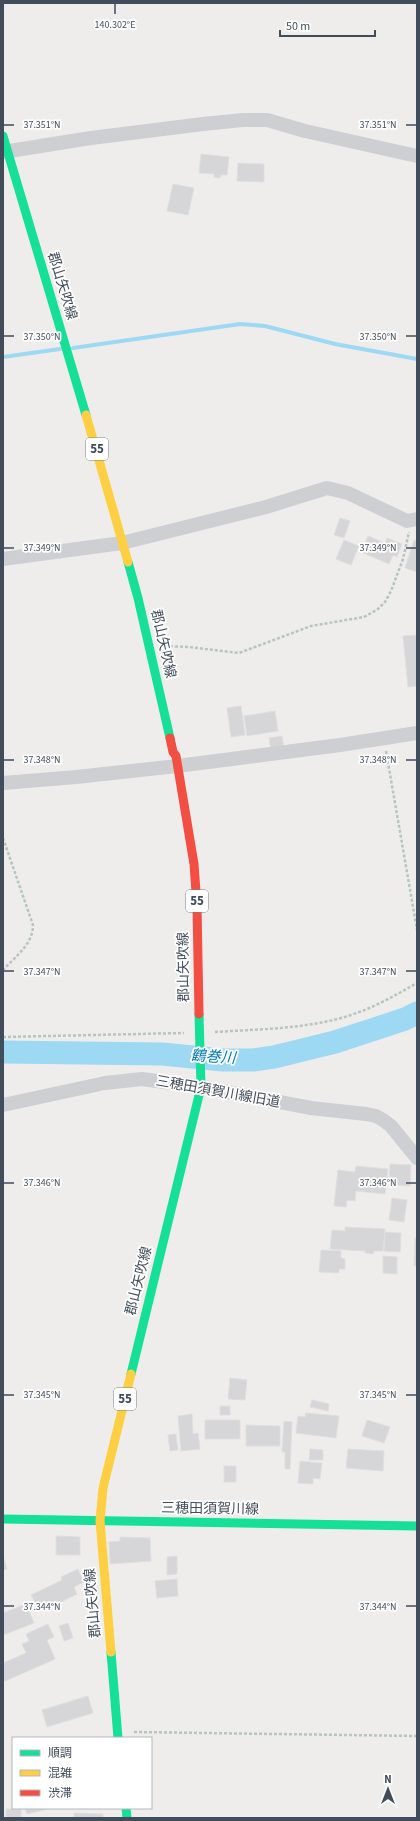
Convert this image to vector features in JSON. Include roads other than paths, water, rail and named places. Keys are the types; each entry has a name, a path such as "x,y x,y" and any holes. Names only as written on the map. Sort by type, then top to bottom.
{"main road":[{"name":"郡山矢吹線","path":"3,136 5,152 24,208 105,478 138,598 177,766 194,864 197,906 201,1087 103,1488 100,1521 118,1735"},
{"name":"三穂田須賀川線","path":"3,1519 417,1526"}],"street":[{"path":"5,152 91,138 196,125 243,120 268,120 305,132 417,156"},
{"path":"3,559 122,543 266,507 327,488 348,492 395,517 413,520"},
{"path":"3,782 76,777 177,766 417,733"},
{"name":"三穂田須賀川線旧道","path":"3,1105 105,1083 142,1079 201,1087 311,1108 376,1116 391,1126 417,1158"}],"waterway":[{"path":"73,348 240,324 265,326 335,344 417,359"},
{"path":"3,357 60,349"},
{"name":"鶴巻川","path":"3,1052 162,1054 223,1060 253,1060 274,1057 335,1042 405,1019 417,1013"}]}
